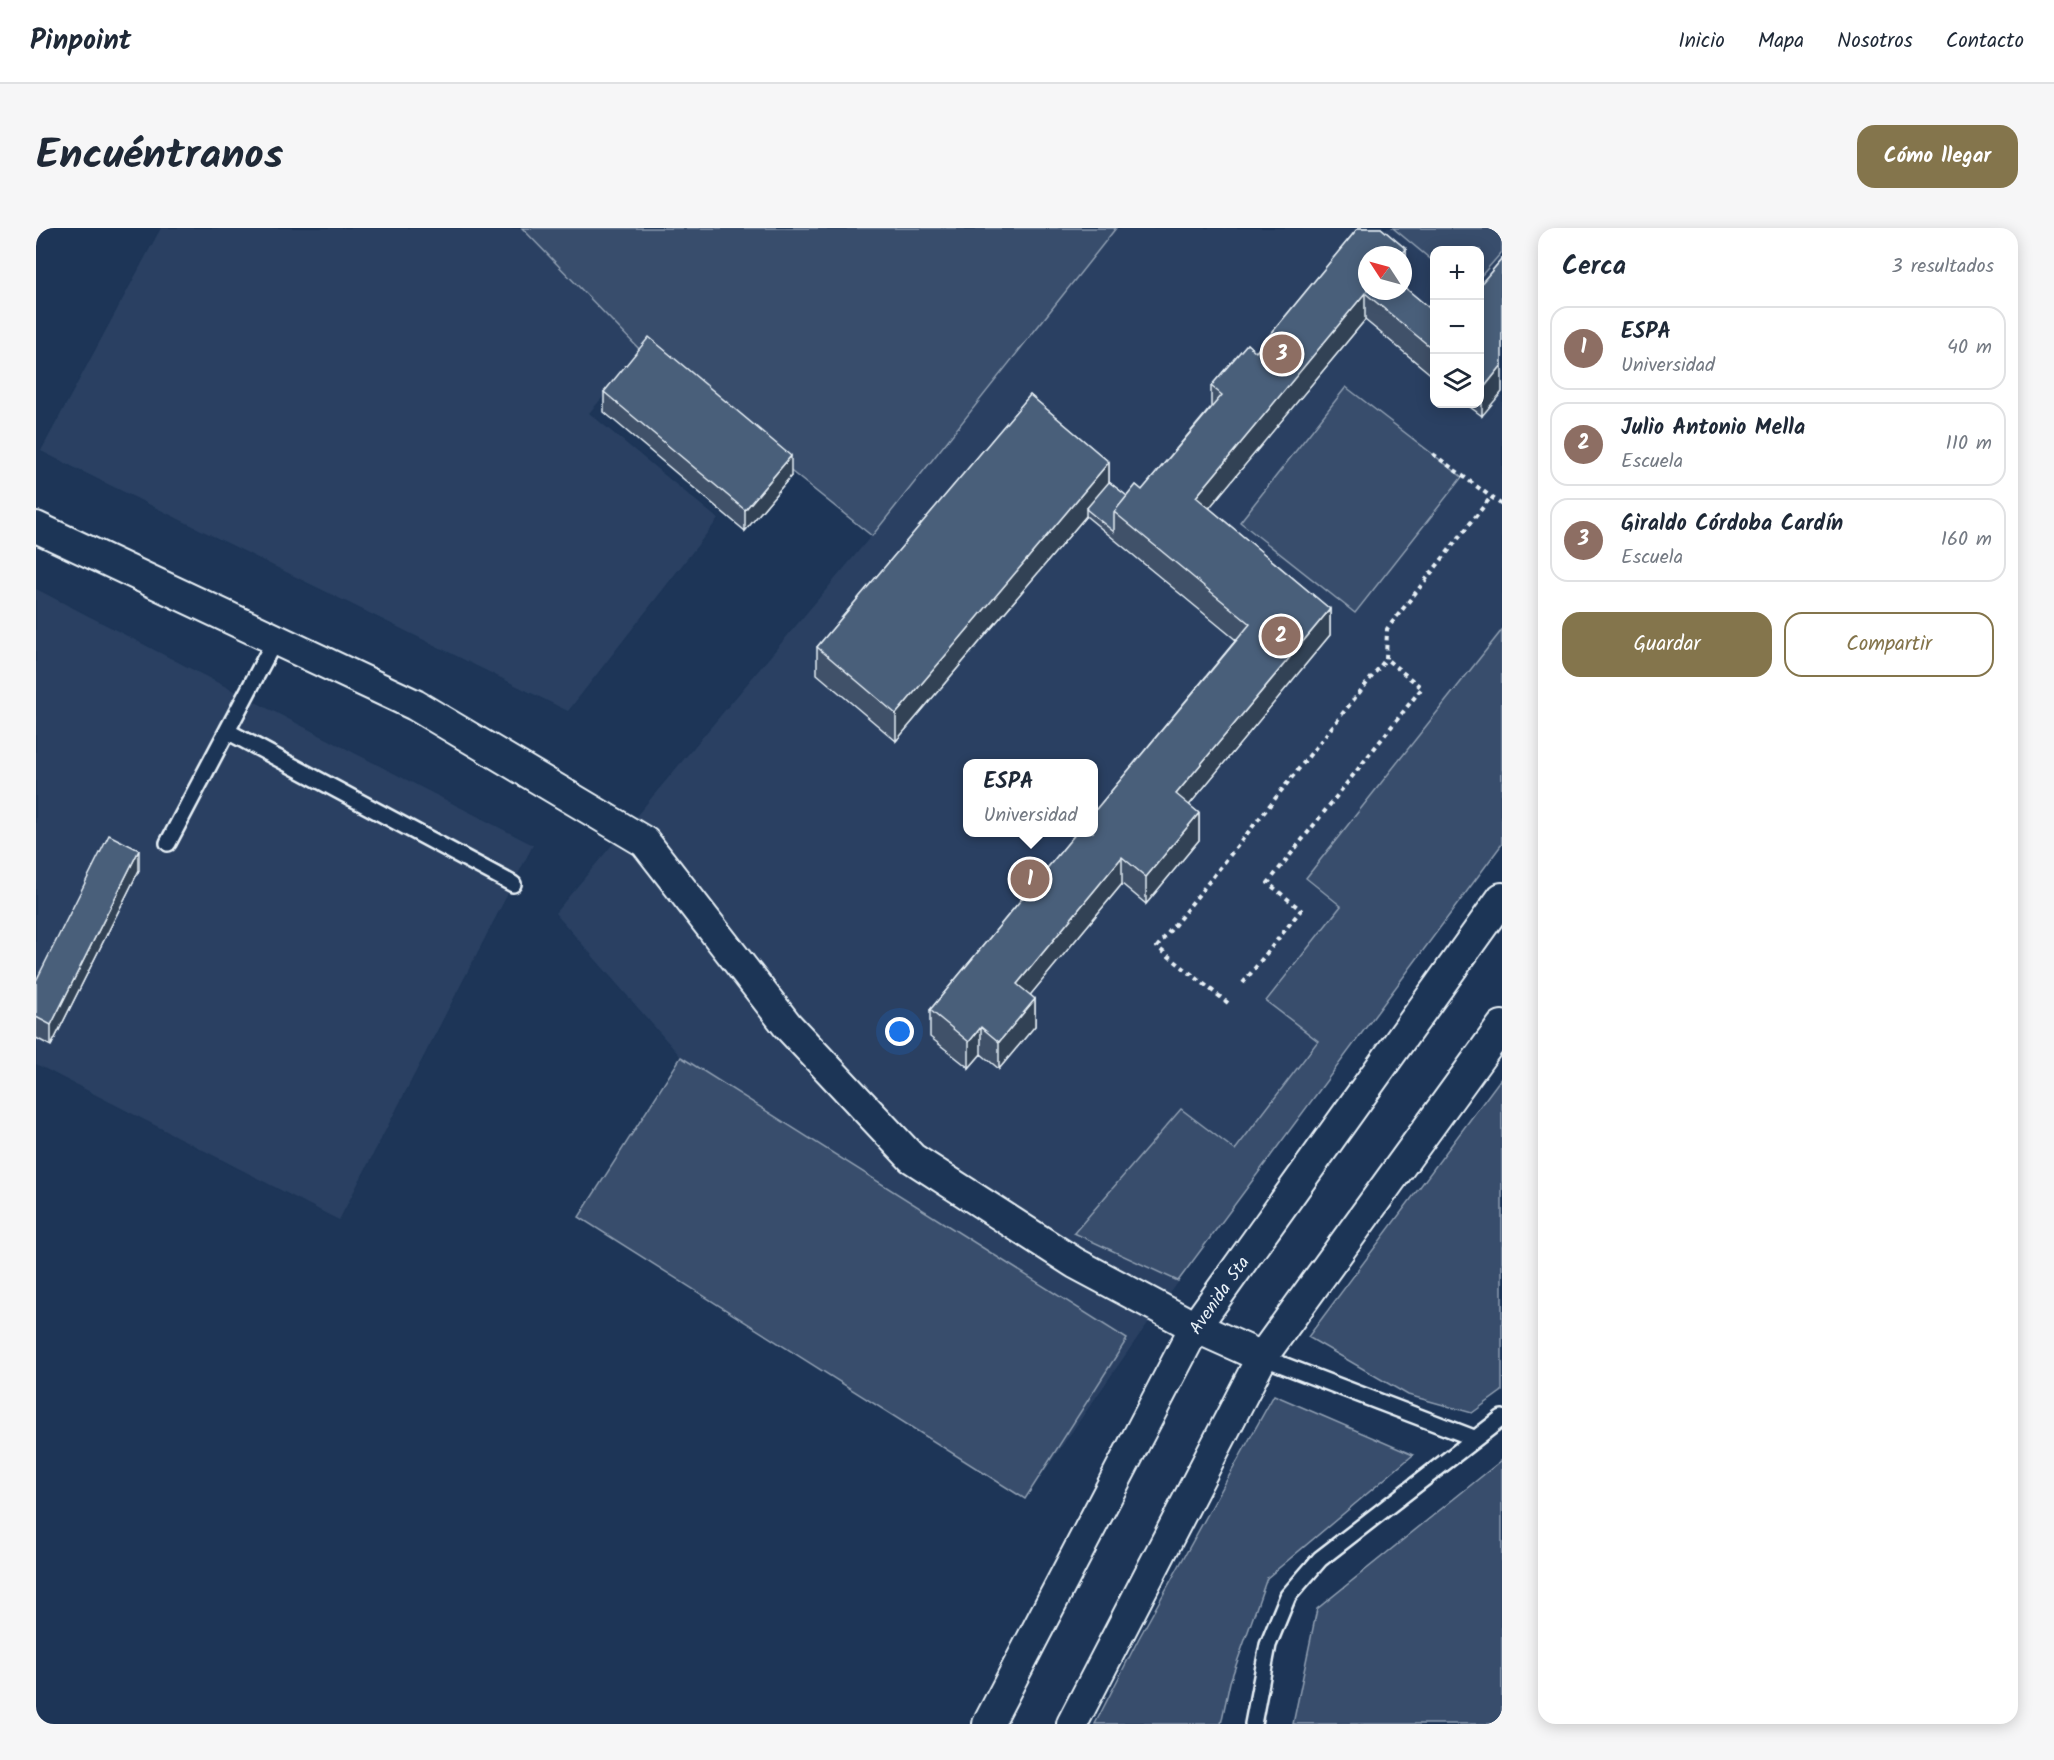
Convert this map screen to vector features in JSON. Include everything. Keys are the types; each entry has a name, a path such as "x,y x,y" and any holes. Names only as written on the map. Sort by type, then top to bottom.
{"street":[{"path":"36,526 415,705 645,842 787,1025 912,1158 1075,1263 1195,1327 1262,1357"},
{"name":"Avenida 5ta","path":"988,1724 1195,1327 1502,898"},
{"path":"1072,1724 1262,1357 1502,1026"}],"lane":[{"path":"168,843 275,640"},
{"path":"227,731 513,884"},
{"path":"1262,1357 1474,1438"},
{"path":"1253,1724 1268,1645 1288,1596 1320,1559 1502,1418"}],"path":[{"path":"1433,454 1502,505"},
{"path":"1228,1003 1157,947 1386,660 1387,629 1491,497"},
{"path":"1243,983 1301,910 1268,884 1422,688 1386,660"}],"shaded area":[{"path":"161,228 1502,228 1502,845 1140,1334 1025,1499 579,1217 681,1057 555,913 872,535 642,352 589,413 718,519 568,711 41,451"},
{"path":"522,228 1116,228 872,536 642,352"},
{"path":"1393,228 1502,228 1502,252 1484,272 1484,246 1430,246 1430,259"},
{"path":"1346,387 1462,477 1355,613 1240,522"},
{"path":"36,589 533,845 339,1220 36,1064"},
{"path":"1502,630 1502,844 1178,1281 1074,1233 1181,1109 1235,1150 1318,1041 1266,1001 1341,906 1306,878"},
{"path":"681,1057 1127,1339 1025,1499 579,1217"},
{"path":"1502,1077 1502,1391 1472,1413 1408,1395 1308,1337"},
{"path":"1274,1395 1413,1455 1267,1578 1230,1682 1221,1724 1095,1724 1139,1638"},
{"path":"1502,1460 1502,1724 1293,1724 1317,1609"}],"building":[{"path":"1358,228 1381,228 1402,246 1358,246 1359,300 1196,497 1330,609 1176,794 1199,813 1146,877 1122,857 1017,984 1035,999 999,1042 981,1027 969,1042 930,1010 1073,837 1098,837 1098,807 1250,624 1114,512 1136,485 1142,490 1222,395 1211,386 1247,344 1256,352"},
{"path":"1502,259 1502,365 1484,388 1484,300 1484,280"},
{"path":"1412,294 1430,309 1430,347 1373,300 1412,300"},
{"path":"649,337 791,456 745,510 604,392"},
{"path":"1030,395 1109,462 896,714 817,647"},
{"path":"1109,482 1127,496 1114,512 1114,532 1086,509"},
{"path":"109,835 139,850 51,1025 36,1017 36,981"}],"place":[{"name":"Giraldo Córdoba Cardín","path":"1282,354"},
{"name":"Julio Antonio Mella","path":"1281,636"},
{"name":"ESPA","path":"1030,879"}]}
